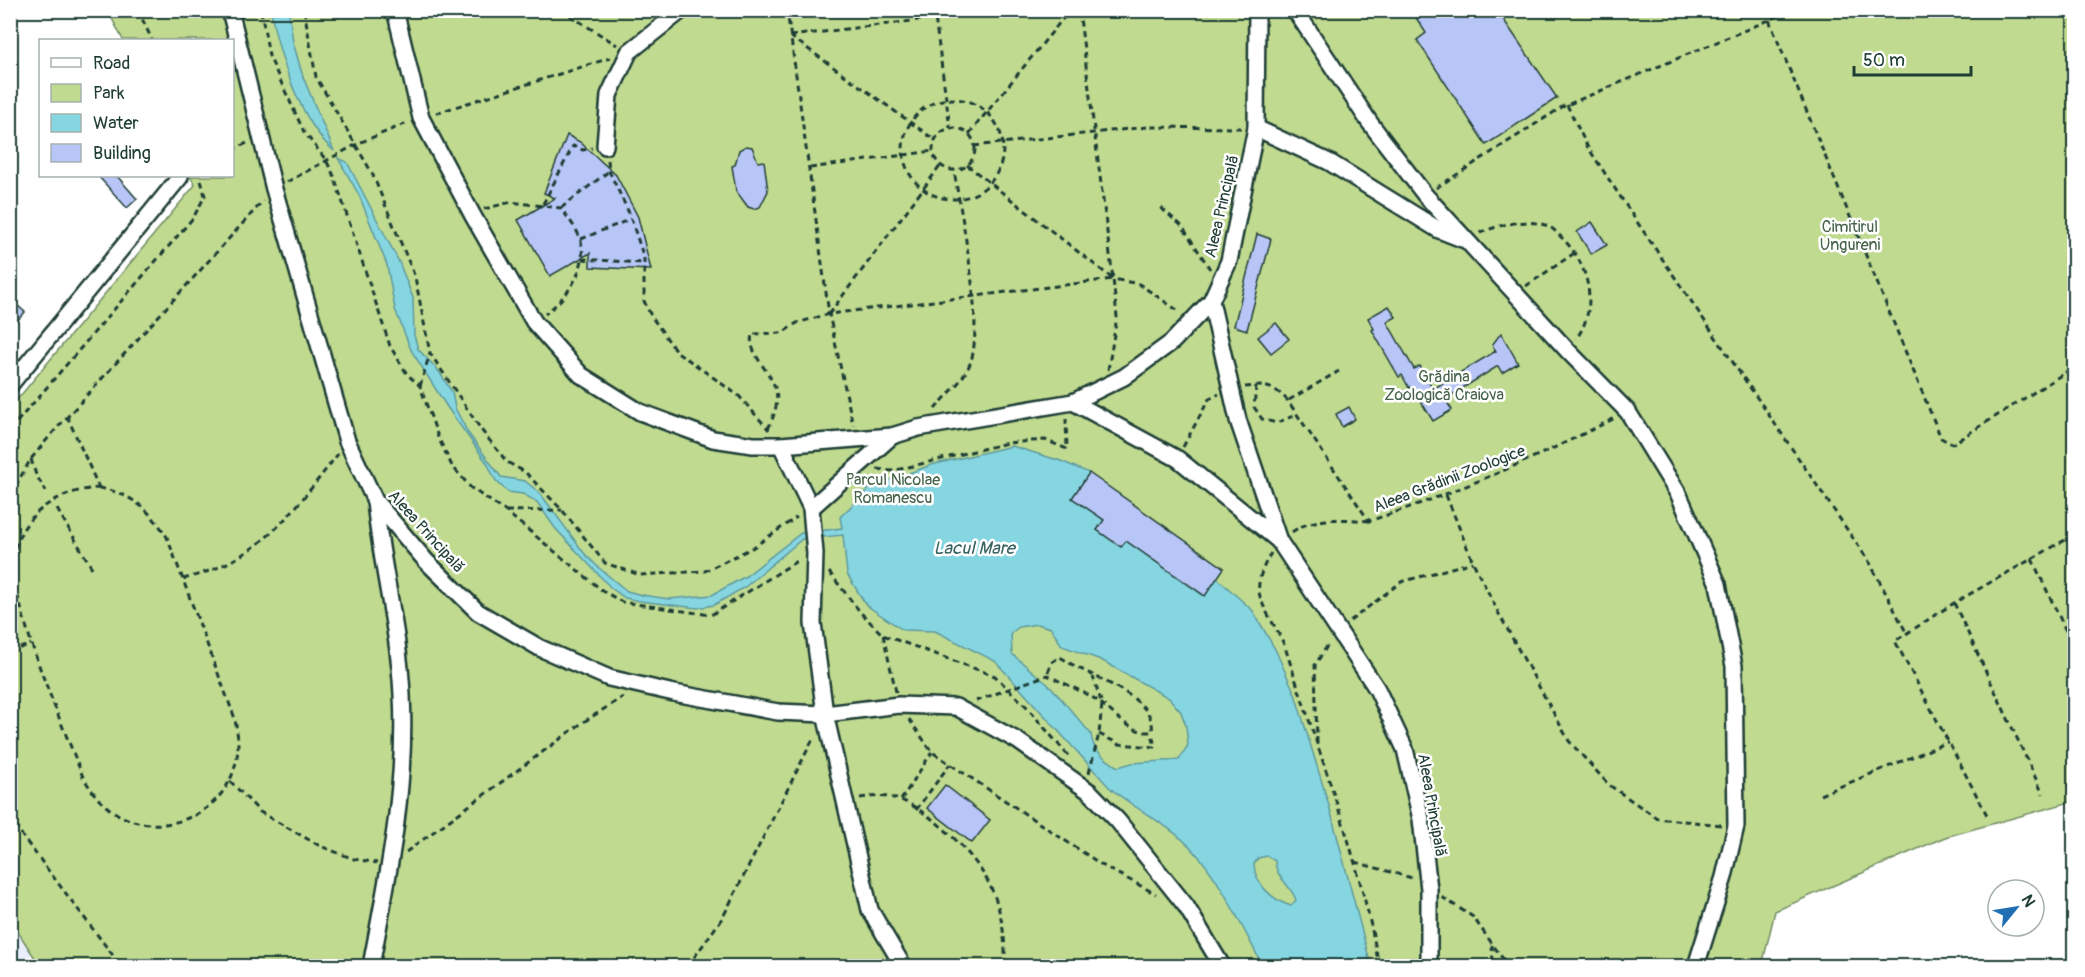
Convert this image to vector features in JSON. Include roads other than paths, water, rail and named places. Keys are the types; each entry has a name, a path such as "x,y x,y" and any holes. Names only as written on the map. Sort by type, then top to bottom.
{"street":[{"name":"Aleea Principală","path":"230,10 274,189 348,441 375,501 426,561 478,612 540,648 609,678 642,685 778,711 825,714 899,705 956,707 1018,741 1090,792 1118,821 1186,906 1222,966"},
{"path":"394,10 421,118 472,216 534,322 581,375 639,412 713,439 753,446 892,436 918,429 1069,403 1106,386 1172,342 1211,301"},
{"path":"605,146 609,95 629,52 682,10"},
{"name":"Aleea Principală","path":"1257,10 1256,128 1229,261 1211,301 1229,388 1259,486 1280,541 1377,689 1405,749 1421,819 1429,889 1429,966"},
{"path":"1295,10 1370,123 1425,195 1568,351 1628,412 1679,495 1718,584 1734,666 1736,826 1724,877 1696,966"},
{"path":"1256,128 1329,162 1439,230 1464,239"},
{"path":"10,385 180,177"},
{"name":"Aleea Principală","path":"1069,403 1178,459 1280,541"},
{"path":"811,508 892,436"},
{"path":"781,445 811,508 815,553 813,623 825,714 870,910 903,966"},
{"path":"371,966 402,792 402,695 392,605 379,541 375,501"}],"water":[{"path":"271,11 289,11 293,42 303,77 334,151 311,123 292,86 279,47"},
{"name":"Lacul Mare","path":"338,158 347,162 399,262 413,298 414,335 418,349 438,370 452,392 455,408 468,433 501,477 525,481 540,493 584,553 627,591 669,599 712,595 746,576 801,533 842,528 840,517 871,487 931,465 1012,446 1061,461 1089,473 1072,498 1104,520 1097,530 1121,547 1126,541 1204,596 1217,578 1253,611 1275,649 1295,694 1330,809 1371,966 1263,966 1214,876 1194,851 1164,825 1109,787 995,661 935,631 903,630 866,605 847,574 843,535 802,539 745,587 714,605 697,608 639,601 625,598 611,588 555,528 537,502 523,494 508,492 496,481 487,463 447,407 411,350 395,309 387,265 359,195","holes":["1037,624 1051,628 1062,646 1101,660 1169,698 1181,712 1186,726 1188,745 1179,760 1132,763 1118,767 1100,754 1091,734 1052,688 1012,654 1011,633 1019,627","1267,856 1275,861 1278,872 1294,895 1296,900 1291,906 1272,896 1257,878 1254,864 1258,858"]}],"park label":[{"name":"Cimitirul Ungureni","path":"1850,235"},
{"name":"Grădina Zoologică Craiova","path":"1444,385"},
{"name":"Parcul Nicolae Romanescu","path":"893,488"}]}
